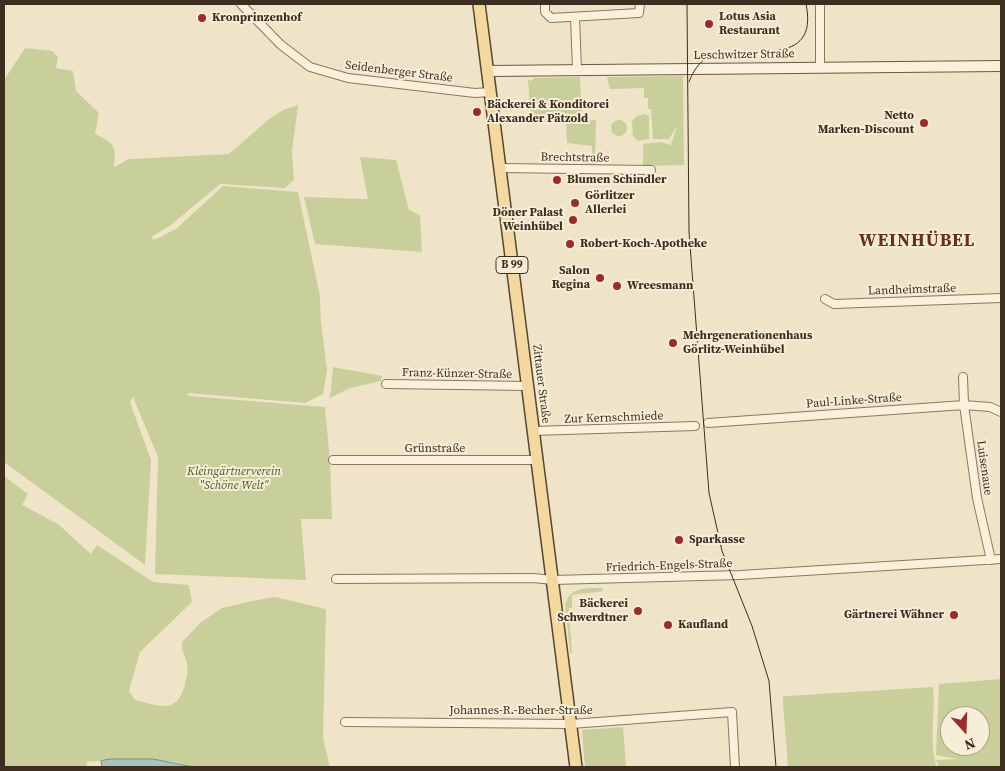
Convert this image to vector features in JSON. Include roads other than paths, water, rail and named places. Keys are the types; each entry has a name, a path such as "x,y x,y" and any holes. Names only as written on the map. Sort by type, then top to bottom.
{"main road":[{"name":"Zittauer Straße","path":"479,4 576,767"}],"street":[{"name":"Seidenberger Straße","path":"241,4 281,45 310,67 348,78 474,93 490,92"},
{"path":"545,4 545,12 551,18 638,13 640,4"},
{"path":"820,4 820,66"},
{"path":"575,18 577,69"},
{"name":"Leschwitzer Straße","path":"487,71 820,66 1001,66"},
{"name":"Brechtstraße","path":"500,168 651,170"},
{"name":"Landheimstraße","path":"825,299 834,304 1001,298"},
{"name":"Luisenaue","path":"963,377 964,405 977,498 991,560"},
{"name":"Franz-Künzer-Straße","path":"386,384 527,386"},
{"name":"Paul-Linke-Straße","path":"708,423 964,405 990,407 1001,412"},
{"name":"Zur Kernschmiede","path":"533,431 695,426"},
{"name":"Grünstraße","path":"333,460 537,460"},
{"name":"Friedrich-Engels-Straße","path":"336,579 533,578 553,580 740,575 1001,559"},
{"name":"Johannes-R.-Becher-Straße","path":"345,722 571,724 732,712 735,767"}],"water":[{"path":"111,759 153,759 194,767 102,767 101,761"}],"tram line":[{"path":"687,4 689,232 709,493 722,551 752,626 769,681 776,767"},
{"path":"689,82 698,65 714,54 761,52 792,46 802,38 807,25 806,4"}],"place":[{"name":"Kronprinzenhof","path":"202,18"},
{"name":"Lotus Asia Restaurant","path":"709,24"},
{"name":"Bäckerei & Konditorei Alexander Pätzold","path":"477,112"},
{"name":"Netto Marken-Discount","path":"924,123"},
{"name":"Blumen Schindler","path":"557,180"},
{"name":"Görlitzer Allerlei","path":"575,203"},
{"name":"Döner Palast Weinhübel","path":"573,220"},
{"name":"Robert-Koch-Apotheke","path":"570,244"},
{"name":"Salon Regina","path":"600,278"},
{"name":"Wreesmann","path":"617,286"},
{"name":"Mehrgenerationenhaus Görlitz-Weinhübel","path":"673,343"},
{"name":"Sparkasse","path":"679,540"},
{"name":"Bäckerei Schwerdtner","path":"638,611"},
{"name":"Gärtnerei Wähner","path":"954,615"},
{"name":"Kaufland","path":"668,625"}],"district":[{"name":"WEINHÜBEL","path":"917,241"}],"park label":[{"name":"Kleingärtnerverein \"Schöne Welt\"","path":"234,479"}]}
